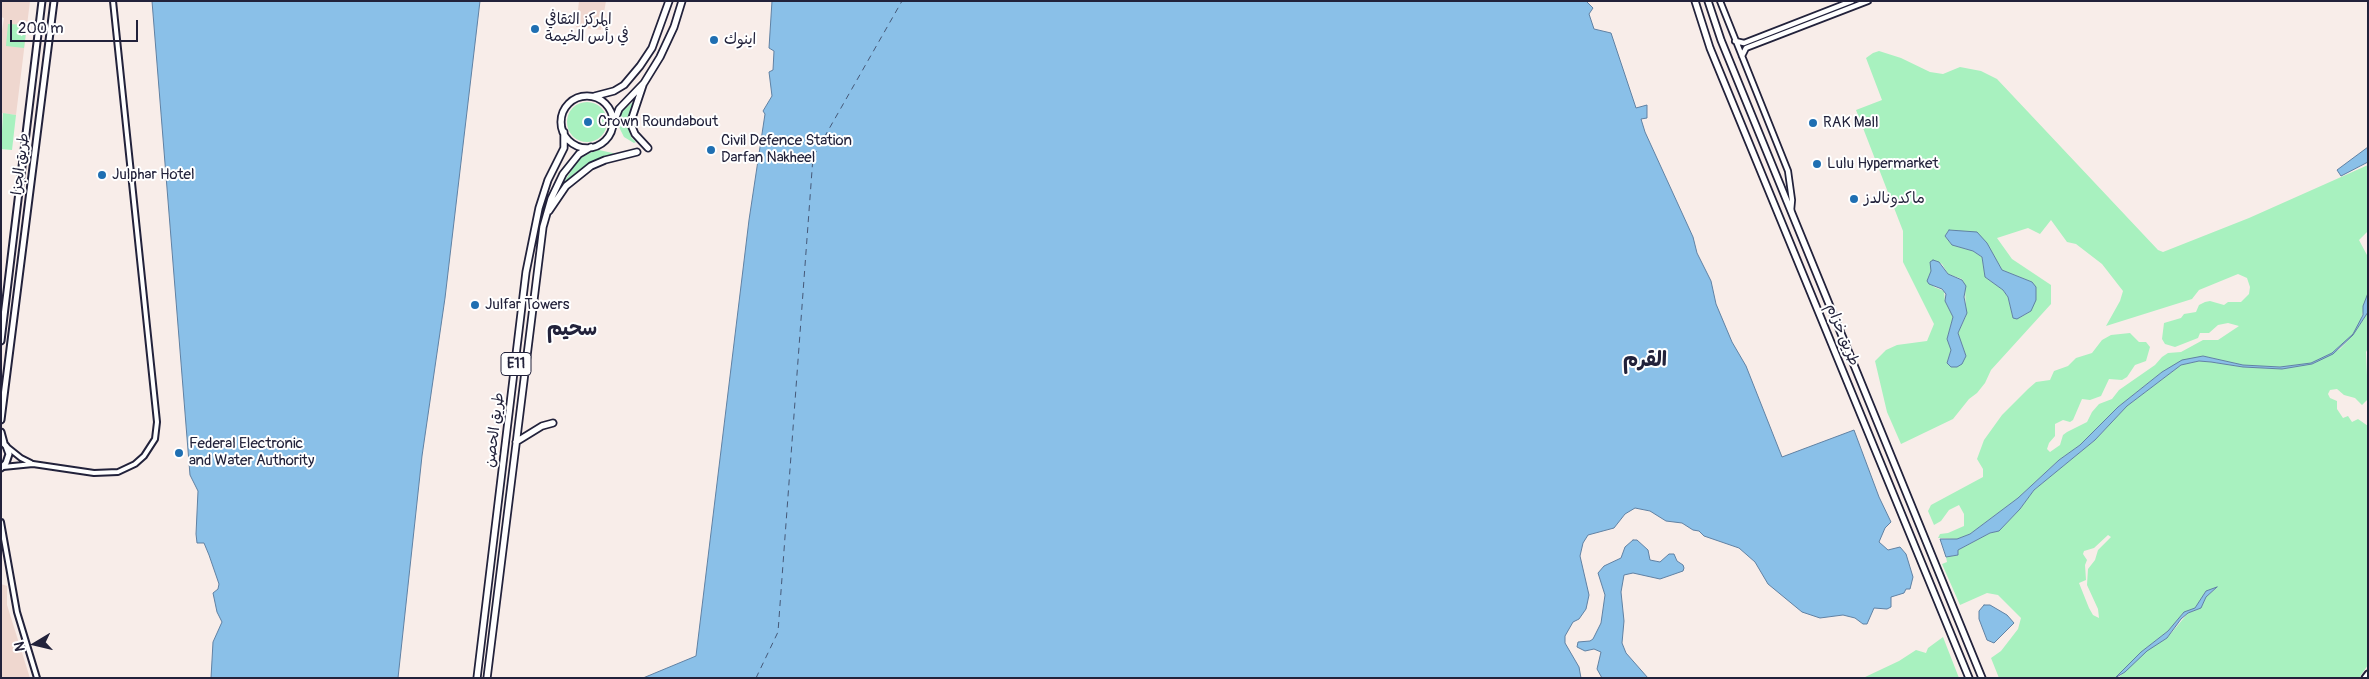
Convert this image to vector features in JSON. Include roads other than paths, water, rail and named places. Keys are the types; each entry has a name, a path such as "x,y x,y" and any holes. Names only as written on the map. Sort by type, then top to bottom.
{"main road":[{"name":"طريق الجزا","path":"1,341 4,299 42,1"},
{"name":"طريق الجزا","path":"1,420 54,1"},
{"path":"669,1 652,48 624,85 609,93 577,98 570,102 561,118 564,132 574,144 590,147 606,139 619,109 644,82 668,43 682,1"},
{"name":"طريق خزام","path":"1695,1 1710,48 1968,678"},
{"name":"طريق خزام","path":"1708,1 1721,40 1982,678"},
{"path":"644,82 634,111 632,127 635,134 648,148"},
{"path":"593,96 607,104 611,112 613,124"},
{"name":"طريق الحصن","path":"477,678 526,272 539,208 548,180 564,148 564,132"},
{"name":"طريق الحصن","path":"487,678 543,227 550,199 563,174 579,154 590,147"},
{"path":"543,227 556,198 578,175 605,160 637,152"},
{"path":"516,442 542,426 553,423"},
{"path":"1,432 8,458 2,467"},
{"path":"2365,678 2368,674"}],"street":[{"path":"2,467 33,464 94,473 118,472 128,469 144,456 152,446 156,430 113,1"},
{"path":"1720,1 1788,171 1792,212"},
{"path":"1734,40 1738,43 1744,43 1852,1"},
{"path":"1742,57 1742,52 1746,48 1868,1"},
{"path":"4,443 21,458 33,464"},
{"path":"1,522 17,612 37,678"}],"water":[{"path":"152,1 480,1 445,298 422,456 398,678 211,678 213,642 222,622 217,612 213,593 218,589 219,584 204,543 197,543 198,491 190,475"},
{"path":"772,1 1586,1 1593,8 1589,14 1594,29 1611,33 1636,108 1647,105 1647,118 1641,119 1645,132 1693,237 1697,253 1711,281 1716,304 1732,342 1746,366 1782,457 1854,430 1879,497 1891,522 1885,528 1879,542 1888,550 1900,547 1906,554 1913,577 1910,589 1906,589 1904,593 1891,597 1891,607 1887,609 1874,608 1867,624 1843,615 1820,618 1802,612 1768,584 1755,562 1739,548 1704,536 1699,531 1693,530 1682,523 1666,521 1650,511 1635,508 1625,514 1614,528 1588,535 1583,543 1580,556 1589,595 1586,609 1579,619 1573,622 1565,636 1565,643 1579,667 1581,678 643,678 696,656 749,220 765,114 763,111 772,96 769,72 773,70 774,51 769,48"},
{"path":"2368,147 2368,162 2341,176 2337,170"},
{"path":"1949,230 1977,232 1987,243 2002,270 2032,282 2036,287 2036,300 2031,311 2017,319 2013,318 2008,297 2003,290 1985,277 1982,257 1973,251 1952,245 1945,236"},
{"path":"1933,260 1939,262 1948,274 1962,280 1966,286 1964,297 1967,313 1958,333 1966,356 1962,364 1957,367 1951,367 1947,363 1951,350 1947,339 1953,317 1945,301 1946,294 1942,289 1929,284 1927,281 1931,271 1930,262"},
{"path":"2368,293 2368,312 2353,335 2333,354 2312,364 2282,369 2243,367 2199,361 2181,365 2127,406 2095,440 2034,490 2020,509 1999,531 1990,533 1958,550 1958,555 1946,557 1940,539 1957,539 1970,534 2018,498 2059,460 2080,445 2118,407 2162,372 2182,360 2203,356 2243,365 2280,367 2311,363 2332,353 2353,334 2363,315 2363,306"},
{"path":"1633,540 1637,540 1648,550 1650,560 1660,562 1669,554 1674,554 1677,561 1684,568 1683,571 1660,579 1633,573 1624,575 1621,592 1624,621 1622,643 1626,653 1648,678 1602,678 1597,669 1601,652 1594,649 1585,651 1577,647 1578,642 1593,639 1601,623 1605,595 1598,573 1604,566 1621,558 1625,547"},
{"path":"2217,587 2206,597 2201,608 2188,613 2181,619 2167,638 2147,651 2125,672 2115,678 2141,652 2168,631 2184,612 2195,608 2206,591"},
{"path":"1984,605 1990,605 2007,615 2014,623 1994,643 1987,640 1979,619 1979,611"}],"place":[{"name":"المركز الثقافي في رأس الخيمة","path":"535,29"},
{"name":"اينوك","path":"714,40"},
{"name":"Crown Roundabout","path":"588,122"},
{"name":"RAK Mall","path":"1813,123"},
{"name":"Civil Defence Station Darfan Nakheel","path":"711,150"},
{"name":"Lulu Hypermarket","path":"1817,164"},
{"name":"Julphar Hotel","path":"102,175"},
{"name":"ماكدونالدز","path":"1854,199"},
{"name":"Julfar Towers","path":"475,305"},
{"name":"Federal Electronic and Water Authority","path":"179,453"}],"district":[{"name":"سحيم","path":"572,330"},
{"name":"القرم","path":"1645,361"}]}
